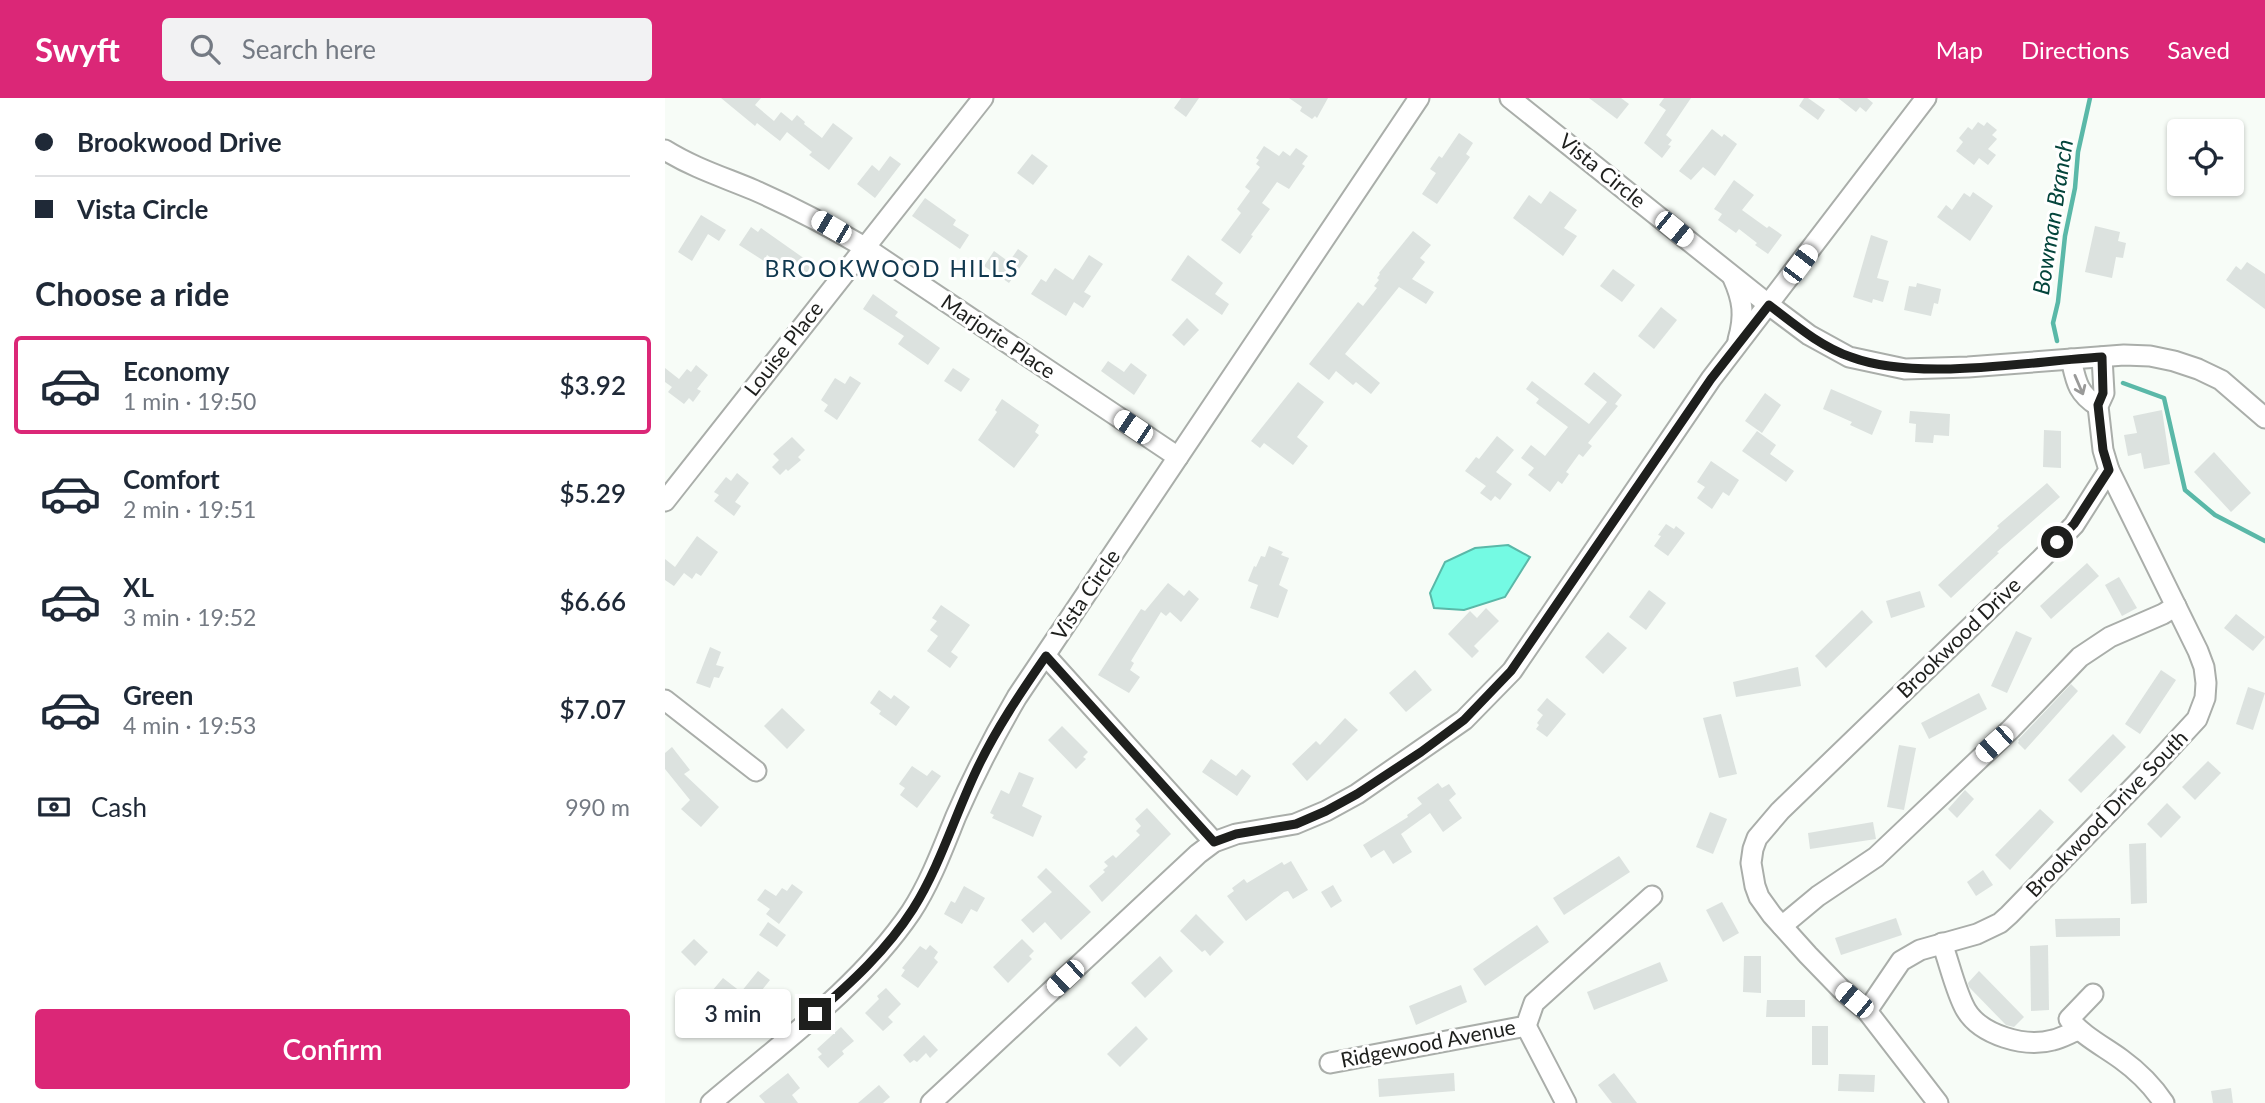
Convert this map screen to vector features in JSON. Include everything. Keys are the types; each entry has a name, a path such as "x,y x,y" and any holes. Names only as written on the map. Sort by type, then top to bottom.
{"street":[{"name":"Louise Place","path":"665,501 983,98"},
{"name":"Vista Circle","path":"712,1103 836,996 888,943 913,909 977,768 999,727 1419,98"},
{"name":"Vista Circle","path":"1510,98 1732,277 1809,335 1849,357 1905,369 1968,368 2071,359 2150,356 2198,369 2221,380 2265,418"},
{"path":"931,1103 1214,842 1236,834 1296,824 1326,811 1410,759 1464,720 1511,671 1736,345 1926,98"},
{"name":"Marjorie Place","path":"665,150 689,165 814,217 866,248 1178,457"},
{"path":"1732,277 1740,293 1743,323 1736,345"},
{"path":"2102,357 2103,393 2098,405 2103,450 2109,470"},
{"path":"2071,359 2078,387 2085,398 2098,405"},
{"name":"Brookwood Drive South","path":"1867,1012 1901,961 1920,950 1977,934 2000,923 2197,719 2205,698 2204,667 2109,470"},
{"name":"Brookwood Drive","path":"1782,926 1759,897 1751,863 1755,845 1768,823 2041,559 2074,524 2109,470"},
{"path":"1938,1103 1867,1012 1841,989 1782,926 1818,896 1876,857 2011,729 2080,657 2110,637 2176,606"},
{"path":"1046,656 1214,842"},
{"path":"665,700 756,771"},
{"name":"Ridgewood Avenue","path":"1566,1103 1526,1026 1534,1003 1652,895"},
{"path":"1942,943 1966,1009 1978,1024 2003,1036 2033,1043 2052,1041 2078,1030"},
{"path":"2093,994 2069,1019 2078,1030 2150,1082 2164,1103"},
{"name":"Ridgewood Avenue","path":"1329,1063 1526,1026"}],"shaded area":[{"path":"1508,545 1530,557 1505,597 1464,610 1434,608 1430,593 1445,562 1475,548"}],"building":[{"path":"721,98 761,98 755,105 774,121 781,112 792,121 797,115 822,138 833,123 853,138 829,170 809,155 812,152 787,132 780,141 757,123 755,126"},
{"path":"1181,98 1199,98 1186,117 1174,108"},
{"path":"1289,98 1328,98 1317,118 1315,116 1312,119 1300,111 1302,107"},
{"path":"1589,98 1621,98 1629,104 1617,119"},
{"path":"1664,98 1691,98 1666,135 1672,140 1668,145 1671,146 1662,158 1644,143 1666,110 1659,105"},
{"path":"1804,98 1825,110 1818,120 1799,106"},
{"path":"1838,98 1867,98 1873,103 1866,112 1860,107 1856,112"},
{"path":"1978,122 1984,126 1987,122 1997,130 1992,135 1997,139 1988,149 1996,155 1988,165 1979,158 1974,165 1956,151 1963,142 1959,138 1968,127 1972,130"},
{"path":"1712,129 1737,144 1715,176 1703,167 1691,180 1679,171"},
{"path":"1459,133 1473,143 1466,154 1470,157 1437,204 1422,194 1436,173 1430,169 1439,156 1442,158"},
{"path":"1264,146 1279,156 1283,151 1290,156 1296,148 1308,156 1302,164 1305,166 1289,189 1277,182 1262,203 1270,209 1240,254 1221,240 1241,213 1237,209 1250,191 1245,187 1260,167 1256,164 1259,160 1256,158"},
{"path":"1032,154 1048,166 1033,185 1017,173"},
{"path":"890,156 901,164 875,198 857,184 872,165 879,171"},
{"path":"1734,180 1754,195 1742,210 1782,235 1768,254 1739,229 1736,233 1718,220 1722,214 1714,209"},
{"path":"1550,191 1577,210 1564,228 1577,236 1563,256 1513,218 1529,195 1541,204"},
{"path":"1973,192 1993,206 1970,241 1937,217 1946,205 1952,210 1964,193 1970,197"},
{"path":"925,198 956,220 953,225 969,235 960,249 912,216"},
{"path":"701,215 726,230 719,241 708,234 692,261 678,252"},
{"path":"2095,226 2120,232 2118,241 2126,243 2123,258 2116,257 2112,278 2085,272"},
{"path":"751,227 758,232 761,228 812,264 803,279 767,255 764,261 739,245"},
{"path":"1413,231 1431,245 1420,258 1425,262 1412,279 1434,292 1426,304 1399,287 1345,354 1380,383 1371,394 1356,382 1353,385 1336,371 1329,380 1309,364 1358,302 1363,306 1377,288 1374,286 1379,280 1379,273"},
{"path":"1871,235 1888,241 1877,278 1889,281 1883,302 1873,299 1872,303 1853,297"},
{"path":"1018,249 1028,256 1009,283 984,266 994,251 1009,262"},
{"path":"1089,255 1103,264 1084,292 1091,296 1083,308 1074,302 1066,316 1031,294 1041,279 1046,282 1055,268 1073,280"},
{"path":"1188,255 1223,283 1215,294 1229,304 1222,315 1171,280"},
{"path":"2247,262 2265,274 2265,309 2226,280 2236,266 2241,270"},
{"path":"1613,269 1635,285 1622,302 1600,286"},
{"path":"1917,283 1941,289 1938,304 1934,303 1931,316 1904,310 1909,286 1916,287"},
{"path":"873,294 898,312 895,316 940,348 928,365 898,344 904,336 863,309"},
{"path":"1661,307 1677,320 1654,349 1638,336"},
{"path":"1187,318 1199,330 1184,346 1172,335"},
{"path":"1108,361 1124,372 1131,363 1147,375 1134,395 1101,371"},
{"path":"696,365 708,375 697,389 701,391 693,402 689,398 684,404 668,392 672,387 665,382 665,368 679,379 687,369 691,372"},
{"path":"953,368 970,379 961,392 944,381"},
{"path":"1594,372 1622,395 1615,404 1618,406 1588,443 1592,446 1583,457 1579,454 1566,472 1569,474 1562,484 1558,481 1550,492 1528,475 1534,468 1521,458 1531,445 1545,456 1568,427 1536,403 1539,399 1526,389 1532,381 1589,424 1607,402 1584,384"},
{"path":"850,376 861,383 837,420 824,411 828,405 821,400 835,378 845,384"},
{"path":"1298,382 1324,402 1297,437 1308,446 1293,465 1264,443 1260,448 1251,441"},
{"path":"1831,389 1882,411 1872,435 1850,425 1852,422 1823,409"},
{"path":"1765,393 1781,405 1762,433 1745,421"},
{"path":"1002,399 1039,425 1035,432 1039,435 1014,468 978,440 997,412 995,410"},
{"path":"2162,410 2170,464 2144,469 2141,453 2128,456 2124,435 2137,433 2133,416"},
{"path":"1910,411 1950,414 1949,436 1934,435 1933,443 1915,442 1916,424 1909,423"},
{"path":"2044,430 2061,431 2061,468 2043,467"},
{"path":"1757,431 1776,445 1770,454 1794,471 1786,482 1742,451"},
{"path":"1497,436 1514,450 1496,472 1512,484 1500,500 1495,496 1491,501 1480,493 1486,486 1465,471 1476,457 1479,459"},
{"path":"792,437 805,450 798,457 801,460 780,475 772,467 779,460 773,454"},
{"path":"2214,452 2251,493 2231,512 2194,472"},
{"path":"1711,461 1739,480 1729,496 1723,492 1712,509 1697,498 1705,487 1697,482"},
{"path":"737,473 749,483 735,502 741,506 734,516 714,501 719,495 714,492 726,477 731,481"},
{"path":"2047,483 2060,497 1997,552 1999,553 1951,598 1938,585 1999,528 1997,526"},
{"path":"1666,524 1674,529 1676,526 1685,533 1668,556 1654,546"},
{"path":"697,536 718,552 701,576 696,573 692,579 684,573 674,586 665,580 665,559 675,567"},
{"path":"1269,546 1289,558 1279,585 1288,590 1278,618 1250,608 1258,585 1248,581 1254,566 1256,567 1261,556 1265,557"},
{"path":"2087,563 2099,576 2051,619 2040,606"},
{"path":"2119,577 2137,608 2122,616 2105,585"},
{"path":"1168,583 1184,596 1189,590 1199,599 1181,622 1170,612 1166,616 1161,612 1131,661 1134,663 1130,670 1140,677 1129,693 1098,675 1141,609 1145,611"},
{"path":"1649,590 1666,603 1646,630 1629,617"},
{"path":"1920,591 1925,607 1891,618 1886,601"},
{"path":"941,605 970,625 951,652 958,657 950,668 927,651 938,636 930,630 937,621 932,618"},
{"path":"1486,608 1499,621 1474,646 1479,651 1472,658 1448,634 1470,611 1477,618"},
{"path":"1862,610 1873,622 1826,668 1815,656"},
{"path":"2236,614 2265,637 2253,651 2224,628"},
{"path":"2016,631 2032,638 2007,693 1991,686"},
{"path":"1608,632 1627,648 1603,674 1585,657"},
{"path":"710,647 721,652 716,665 724,667 719,678 714,677 710,688 696,683"},
{"path":"1798,667 1801,686 1736,697 1733,682"},
{"path":"1415,670 1432,690 1406,712 1389,693"},
{"path":"2161,670 2176,680 2140,734 2125,724"},
{"path":"2071,684 2078,691 2025,750 2018,740"},
{"path":"2248,687 2265,693 2253,730 2236,724"},
{"path":"879,690 891,699 894,695 910,707 896,726 879,714 881,711 870,703"},
{"path":"1979,693 1987,709 1929,739 1921,723"},
{"path":"1547,698 1566,714 1547,737 1536,729 1543,715 1537,710"},
{"path":"782,708 805,730 787,749 764,726"},
{"path":"1721,714 1737,774 1719,778 1703,718"},
{"path":"1345,718 1358,730 1307,781 1292,764 1316,741 1320,745"},
{"path":"1062,726 1088,752 1083,757 1086,759 1076,769 1048,740"},
{"path":"2113,734 2126,747 2081,793 2068,780"},
{"path":"1899,745 1916,748 1904,810 1887,807"},
{"path":"672,747 690,770 684,774 719,807 701,827 681,809 690,800 665,769 665,753"},
{"path":"1211,759 1236,776 1242,769 1251,776 1237,796 1202,772"},
{"path":"2208,761 2221,773 2195,800 2182,787"},
{"path":"912,766 927,776 932,770 941,776 917,808 900,795 905,788 899,784"},
{"path":"1019,772 1034,778 1022,806 1042,816 1033,837 992,818 994,815 990,813 1001,790 1009,794"},
{"path":"1438,783 1442,788 1449,784 1456,794 1449,800 1462,818 1443,832 1430,813 1401,834 1412,852 1393,864 1384,850 1371,858 1363,845 1408,817 1407,815 1422,804 1417,798"},
{"path":"1965,790 1974,799 1957,818 1948,809"},
{"path":"2167,803 2181,817 2161,838 2147,824"},
{"path":"1147,808 1171,834 1102,902 1089,886 1105,872 1103,870 1108,866 1104,862 1113,855 1116,858 1140,835 1136,831 1141,826 1135,819"},
{"path":"2040,809 2054,822 2010,870 1995,855"},
{"path":"1710,812 1727,819 1713,854 1696,847"},
{"path":"1873,822 1876,839 1810,849 1808,833"},
{"path":"2146,843 2147,903 2131,904 2129,844"},
{"path":"1619,856 1630,872 1564,915 1553,898"},
{"path":"1291,861 1308,890 1293,899 1288,891 1284,892 1246,921 1227,896 1234,891 1232,888 1244,879 1247,883 1282,862 1284,865"},
{"path":"1046,868 1091,912 1061,940 1045,922 1033,933 1021,920 1052,892 1037,877"},
{"path":"1983,870 1993,885 1976,896 1967,882"},
{"path":"792,884 803,892 779,924 766,914 770,909 757,900 765,889 776,896 782,888 787,891"},
{"path":"1333,885 1342,901 1331,908 1321,892"},
{"path":"964,886 985,898 977,912 971,909 962,924 944,914 951,901 955,903"},
{"path":"1722,902 1739,933 1723,942 1706,910"},
{"path":"1196,914 1224,942 1210,956 1180,931"},
{"path":"1896,918 1902,935 1841,955 1835,938"},
{"path":"2120,918 2120,936 2056,937 2055,919"},
{"path":"768,922 786,935 777,947 759,935"},
{"path":"1537,925 1549,942 1485,986 1473,969"},
{"path":"694,939 708,952 695,966 681,952"},
{"path":"1022,939 1034,951 1029,956 1032,959 1008,983 993,967"},
{"path":"930,945 938,952 934,958 938,962 918,988 901,976 905,970 902,968 920,946 926,950"},
{"path":"2048,945 2049,1010 2031,1011 2030,946"},
{"path":"1160,956 1173,971 1145,998 1131,983"},
{"path":"1744,956 1761,956 1761,993 1743,992"},
{"path":"1660,962 1668,981 1594,1010 1587,992"},
{"path":"758,971 770,980 731,1031 725,1025 717,1034 703,1023 716,1007 706,998 723,978 741,992"},
{"path":"1979,971 2024,1017 2014,1027 2006,1025 1969,987 1968,983"},
{"path":"1461,985 1467,1002 1416,1025 1409,1006"},
{"path":"886,988 901,1004 888,1017 893,1022 883,1031 865,1013"},
{"path":"1767,1000 1805,1000 1805,1017 1766,1017"},
{"path":"1136,1026 1148,1039 1120,1067 1107,1054"},
{"path":"1812,1026 1828,1026 1828,1065 1812,1065"},
{"path":"841,1027 854,1041 828,1068 818,1057 822,1054 817,1049"},
{"path":"924,1035 938,1050 930,1058 926,1053 917,1062 914,1060 910,1063 903,1055"},
{"path":"788,1073 800,1088 792,1095 798,1103 765,1103 759,1096"},
{"path":"1454,1073 1455,1091 1379,1097 1378,1079"},
{"path":"1614,1073 1637,1103 1612,1103 1598,1085"},
{"path":"1839,1074 1875,1075 1874,1092 1838,1091"},
{"path":"879,1085 890,1097 883,1103 858,1103"},
{"path":"2231,1088 2233,1103 2213,1103 2211,1091"}],"waterway":[{"name":"Bowman Branch","path":"2057,341 2053,323 2065,236 2075,188 2078,152 2090,98"},
{"name":"Bowman Branch","path":"2123,383 2164,398 2185,490 2215,515 2265,541"}],"district":[{"name":"BROOKWOOD HILLS","path":"892,269"}],"route":[{"path":"815,1014 866,968 913,909 936,864 977,768 1017,697 1046,656 1214,842 1236,834 1296,824 1326,811 1421,752 1464,720 1511,671 1711,379 1769,305 1809,335 1849,357 1905,369 1968,368 2102,357 2103,393 2098,405 2103,450 2109,470 2074,524 2057,542"}]}
